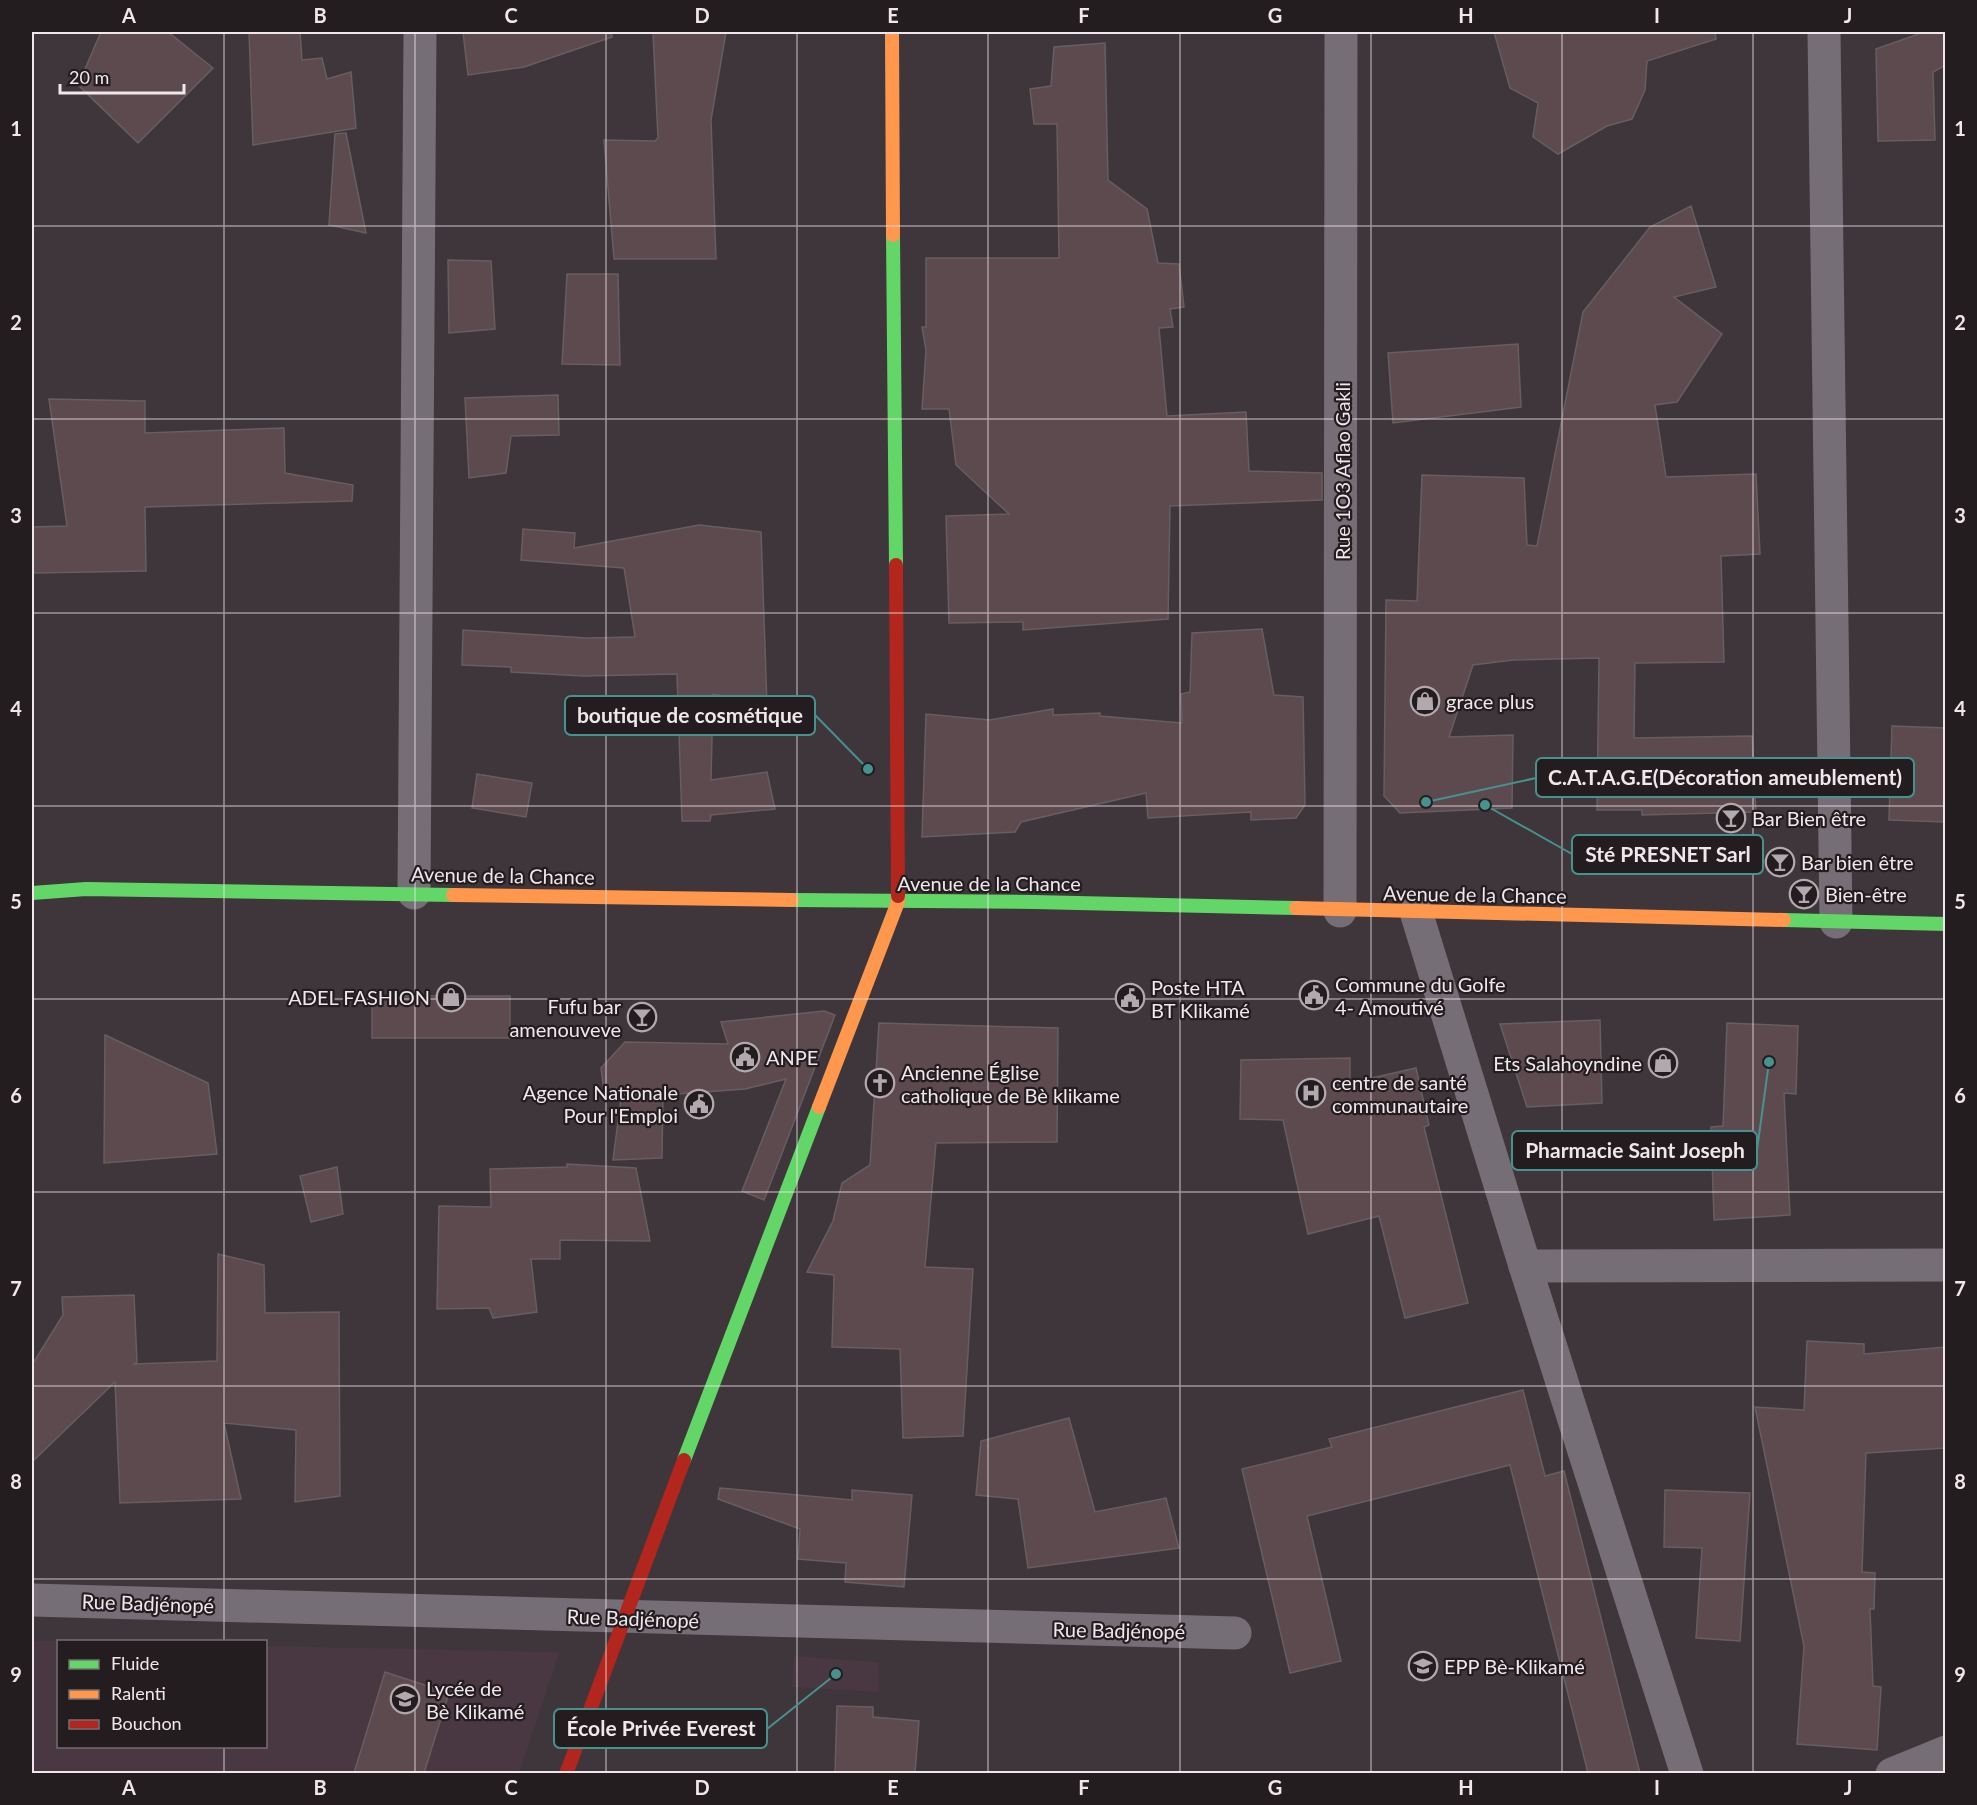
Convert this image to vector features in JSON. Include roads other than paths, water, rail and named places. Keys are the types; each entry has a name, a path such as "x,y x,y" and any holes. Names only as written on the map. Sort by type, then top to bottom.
{"main road":[{"path":"566,1773 623,1618 898,902 892,32"},
{"name":"Avenue de la Chance","path":"32,893 86,889 414,892 898,902 1034,902 1946,924"}],"street":[{"path":"414,892 420,32"},
{"name":"Rue 1O3 Aflao Gakli","path":"1340,911 1341,32"},
{"path":"1824,32 1836,922"},
{"path":"1416,912 1525,1266 1687,1773"},
{"path":"1525,1266 1946,1265"},
{"name":"Rue Badjénopé","path":"32,1600 1235,1633"},
{"path":"1892,1773 1946,1752"}],"place":[{"name":"grace plus","path":"1425,701"},
{"name":"boutique de cosmétique","path":"868,769"},
{"name":"C.A.T.A.G.E(Décoration ameublement)","path":"1426,802"},
{"name":"Sté PRESNET Sarl","path":"1485,805"},
{"name":"Bar Bien être","path":"1731,818"},
{"name":"Bar bien être","path":"1780,862"},
{"name":"Bien-être","path":"1804,894"},
{"name":"Commune du Golfe 4- Amoutivé","path":"1314,995"},
{"name":"ADEL FASHION","path":"451,997"},
{"name":"Poste HTA BT Klikamé","path":"1130,998"},
{"name":"Fufu bar amenouveve","path":"642,1017"},
{"name":"ANPE","path":"745,1057"},
{"name":"Pharmacie Saint Joseph","path":"1769,1062"},
{"name":"Ets Salahoyndine","path":"1663,1063"},
{"name":"Ancienne Église catholique de Bè klikame","path":"880,1083"},
{"name":"centre de santé communautaire","path":"1311,1093"},
{"name":"Agence Nationale Pour l'Emploi","path":"699,1104"},
{"name":"EPP Bè-Klikamé","path":"1423,1666"},
{"name":"École Privée Everest","path":"836,1674"},
{"name":"Lycée de Bè Klikamé","path":"405,1699"}]}
